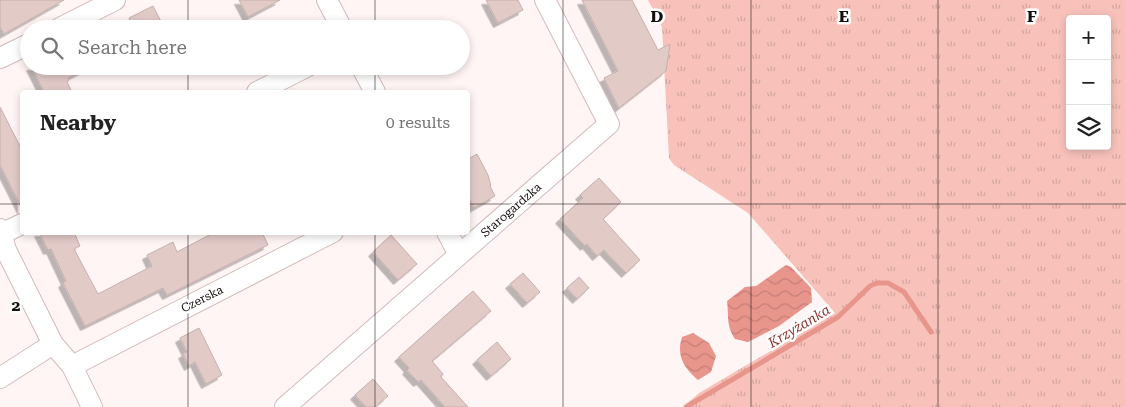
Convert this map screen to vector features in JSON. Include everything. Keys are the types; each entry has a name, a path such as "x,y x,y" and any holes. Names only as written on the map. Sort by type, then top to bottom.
{"street":[{"path":"76,20 115,0"},
{"path":"327,0 337,20"},
{"name":"Starogardzka","path":"285,407 609,124 544,0"},
{"path":"0,58 20,48"},
{"path":"261,90 290,75"},
{"path":"366,75 374,90"},
{"path":"20,225 0,231 6,250 53,344 72,366 92,407"},
{"name":"Czerska","path":"72,366 327,235"},
{"path":"448,235 459,256"},
{"path":"0,378 53,344"}],"green space":[{"path":"648,0 1126,0 1126,407 683,407 699,393 835,313 748,213 674,165 669,158 662,27"}],"water":[{"path":"786,265 791,267 811,288 812,302 779,326 748,342 735,339 729,325 727,301 745,287 756,286"},
{"path":"693,333 709,343 716,356 711,372 698,380 682,361 680,350 682,337"}],"building":[{"path":"0,0 64,0 29,20 20,20 20,25 4,34 0,27"},
{"path":"239,0 280,0 248,17"},
{"path":"486,0 518,0 523,10 498,23"},
{"path":"582,0 632,0 658,50 670,44 666,71 619,108 604,78 618,71"},
{"path":"153,6 160,20 130,20 129,18"},
{"path":"36,75 74,75 68,78 67,82 71,90 43,90"},
{"path":"0,107 20,146 20,205 0,165"},
{"path":"477,154 488,175 490,186 495,196 474,208 470,200 470,158"},
{"path":"599,178 621,202 603,219 640,260 626,273 604,250 597,256 560,219 583,198 580,195"},
{"path":"40,235 75,235 80,246 74,249 98,294 152,266 147,255 173,242 177,252 209,235 263,235 268,245 167,295 163,288 85,326 63,283 66,281 51,249 48,250"},
{"path":"391,235 417,264 398,280 373,252"},
{"path":"523,273 540,292 527,303 510,284"},
{"path":"579,277 589,288 577,299 567,288"},
{"path":"473,291 491,311 432,361 443,374 441,377 468,407 445,407 421,380 418,382 399,357"},
{"path":"199,328 222,375 206,384 195,362 189,366 183,354 187,352 180,338"},
{"path":"497,342 511,359 491,376 477,360"},
{"path":"373,379 388,396 375,407 366,407 355,395"}],"waterway":[{"name":"Krzyżanka","path":"686,407 838,317 870,286 877,283 888,283 904,292 931,332"}]}
